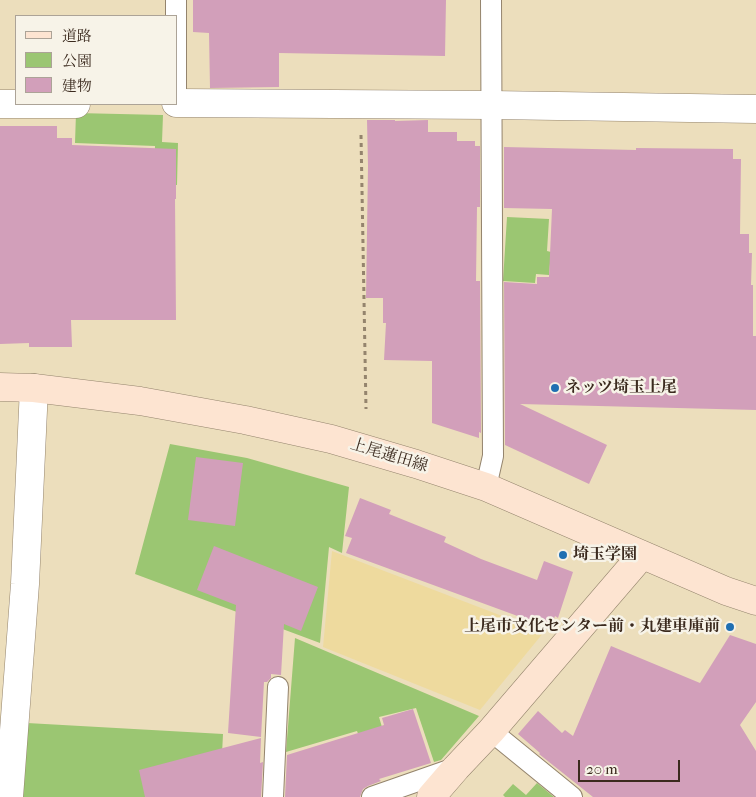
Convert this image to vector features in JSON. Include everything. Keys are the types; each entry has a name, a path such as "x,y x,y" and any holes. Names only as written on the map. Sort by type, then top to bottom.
{"main road":[{"name":"上尾蓮田線","path":"0,387 34,388 140,401 246,420 331,439 486,487 726,591 756,601"},
{"path":"431,797 491,731 642,554"}],"street":[{"path":"0,104 15,104"},
{"path":"178,104 491,105 756,109"},
{"path":"6,792 25,584 34,388"}],"lane":[{"path":"176,0 176,15"},
{"path":"486,487 493,456 490,0"},
{"path":"273,797 278,687"},
{"path":"491,731 572,797"},
{"path":"372,797 456,768"}],"path":[{"path":"363,105 361,122 366,409"}],"green space":[{"path":"76,113 163,115 162,142 178,143 177,185 154,184 155,146 75,143"},
{"path":"507,217 549,219 547,251 551,252 549,275 536,274 535,283 503,281"},
{"path":"170,444 247,458 349,487 342,553 329,547 320,643 135,574"},
{"path":"295,638 479,716 441,760 434,762 416,708 379,717 389,751 367,757 357,731 286,752"},
{"path":"27,723 223,734 220,794 207,797 19,797"},
{"path":"537,783 554,797 505,797 503,795 513,784 526,795"}],"sand":[{"path":"332,551 544,632 480,710 323,647"}],"building":[{"path":"193,0 446,0 445,56 279,53 279,87 210,88 209,33 193,32"},
{"path":"367,120 428,120 428,132 457,132 457,141 475,141 475,146 480,146 480,207 477,207 476,281 480,281 481,433 479,432 479,438 432,423 432,361 384,360 386,323 383,323 383,298 366,298"},
{"path":"0,126 57,126 57,138 72,138 72,145 176,149 176,320 71,320 72,347 29,347 29,343 0,344"},
{"path":"504,147 636,150 636,148 733,149 733,159 741,159 740,234 749,234 749,253 752,253 753,336 756,336 756,410 520,404 607,445 589,484 505,445 504,282 537,284 537,277 549,277 552,209 504,208"},
{"path":"196,457 243,463 235,526 188,520"},
{"path":"360,498 391,510 389,514 446,537 444,542 481,559 537,580 544,561 573,572 558,618 555,616 550,630 523,620 523,618 346,553 352,538 345,536"},
{"path":"214,546 318,587 301,631 284,624 281,675 271,674 271,678 264,682 261,737 228,733 236,605 197,590"},
{"path":"730,635 756,644 756,702 740,725 756,751 756,797 593,797 539,754 518,734 538,711 562,733 565,730 573,736 611,646 700,683"},
{"path":"413,709 431,763 379,779 381,781 363,789 360,797 285,797 287,755 384,725 382,718"},
{"path":"261,738 260,763 263,762 261,797 145,797 139,770"}],"place":[{"name":"ネッツ埼玉上尾","path":"555,388"},
{"name":"埼玉学園","path":"563,555"},
{"name":"上尾市文化センター前・丸建車庫前","path":"730,627"}]}
